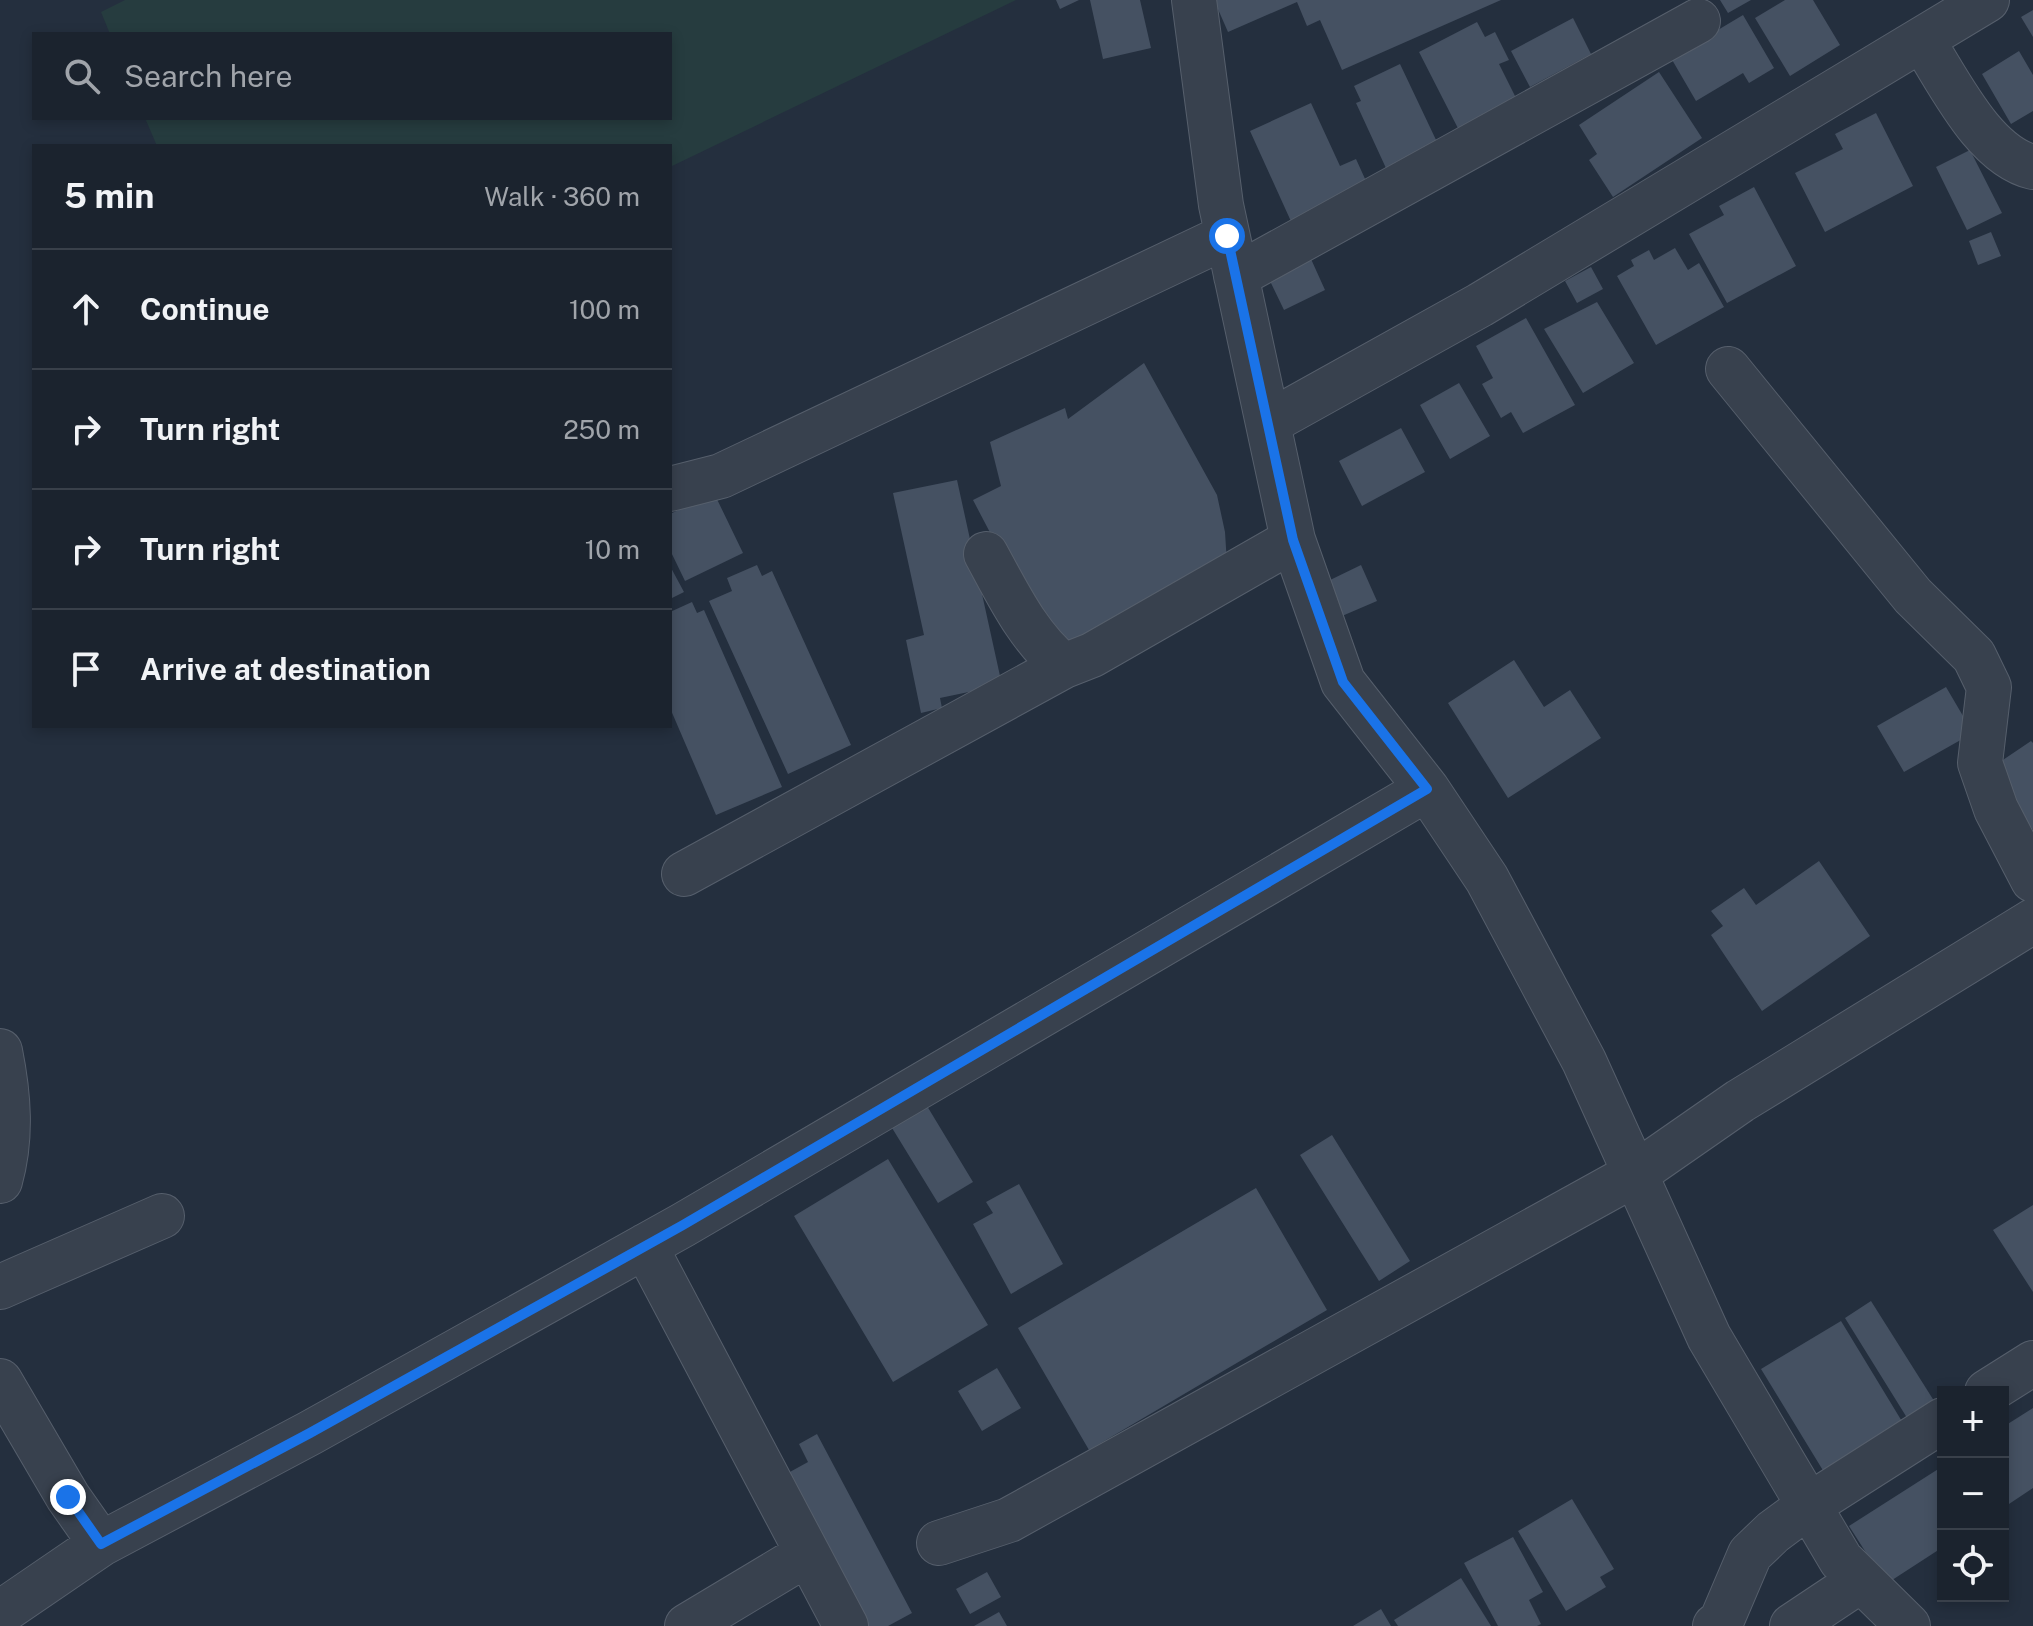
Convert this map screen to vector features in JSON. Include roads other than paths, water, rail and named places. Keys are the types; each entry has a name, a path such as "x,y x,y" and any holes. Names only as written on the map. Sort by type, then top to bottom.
{"street":[{"path":"1194,0 1232,256 1293,540 1343,682 1427,789 1495,893 1584,1061 1709,1337 1808,1506 1841,1560 1908,1626"},
{"path":"1268,423 1480,305 1987,0"},
{"path":"672,488 721,476 1232,256 1698,21"},
{"path":"1922,40 1990,143 2017,163 2033,167"},
{"path":"1728,369 1913,596 1974,656 1989,687 1980,763 1996,809 2033,880"},
{"path":"684,874 1064,666 1092,655 1293,540"},
{"path":"986,554 1029,629 1047,652 1064,666"},
{"path":"0,1577 310,1433 645,1246 1427,789"},
{"path":"939,1543 1009,1520 1635,1174 1740,1101 2033,921"},
{"path":"0,1051 9,1112 7,1157 0,1181"},
{"path":"0,1287 162,1216"},
{"path":"645,1246 846,1626"},
{"path":"1997,1386 2033,1363"},
{"path":"0,1381 94,1533"},
{"path":"1715,1626 1721,1622 1750,1554 1808,1506 1937,1424"},
{"path":"0,1613 94,1533"},
{"path":"687,1626 807,1554"},
{"path":"1792,1626 1861,1580"}]}
